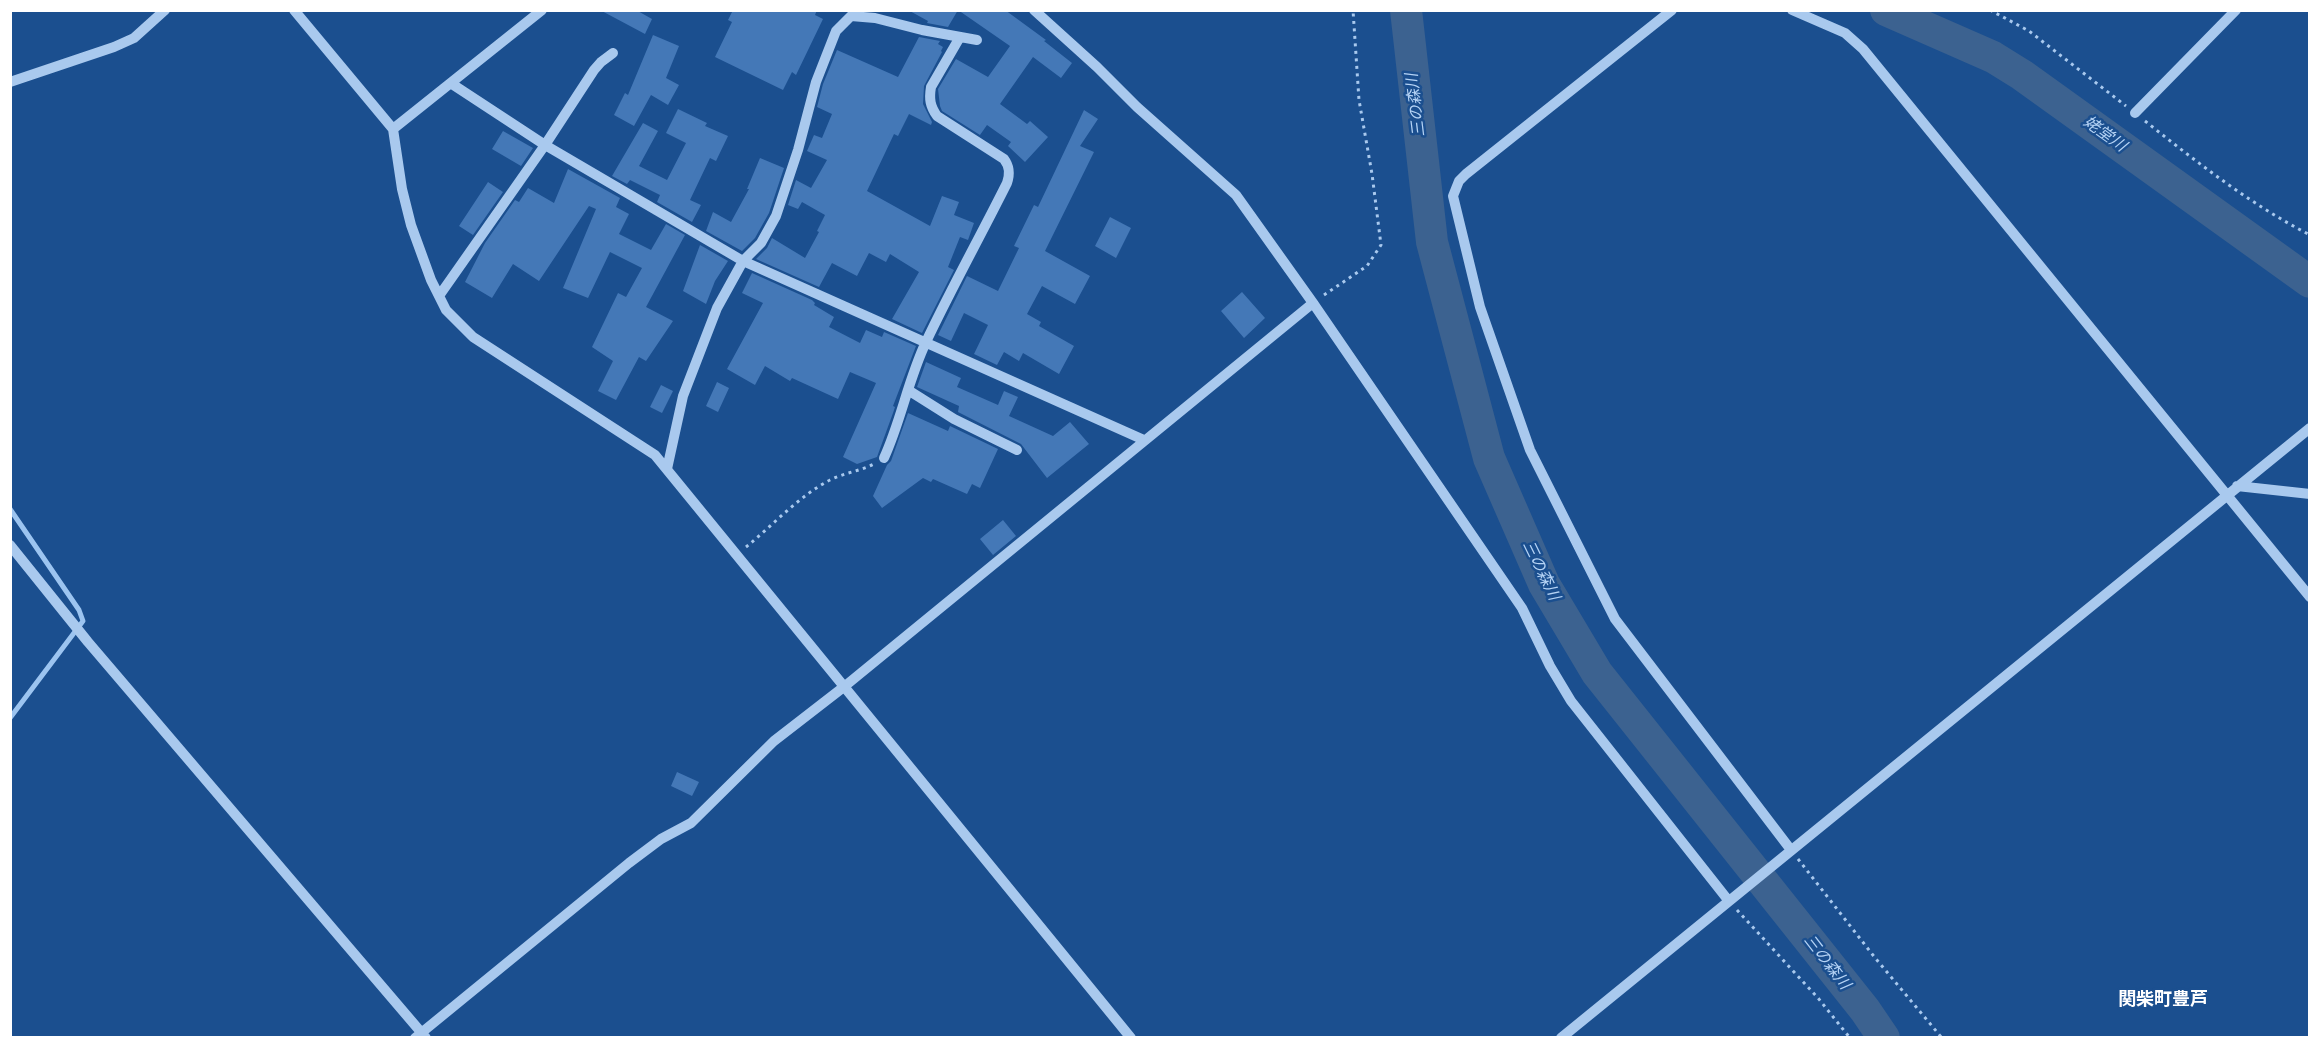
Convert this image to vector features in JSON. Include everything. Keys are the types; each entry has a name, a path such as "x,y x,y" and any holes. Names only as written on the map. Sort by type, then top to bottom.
{"street":[{"path":"10,82 134,38 165,10"},
{"path":"294,10 393,129 402,189 411,225 446,310 473,337 655,455 1131,1038"},
{"path":"393,129 542,10"},
{"path":"1034,10 1137,107 1236,195 1313,303 1522,608 1550,666 1571,701 1728,900"},
{"path":"1672,10 1466,174 1459,181 1454,196 1480,307 1530,450 1615,619 1791,850"},
{"path":"1792,10 1845,33 1863,49 2310,597"},
{"path":"2134,113 2236,10"},
{"path":"667,469 684,396 717,308 743,261 761,243 776,216 816,82 838,26 850,13 976,40"},
{"path":"884,458 894,436 926,343 1010,174 1004,159 937,116 932,109 929,97 932,87 960,37"},
{"path":"439,296 545,145 594,70 613,53"},
{"path":"452,84 545,145 743,261 1144,440"},
{"path":"10,545 88,642 421,1036 629,863 661,839 691,823 774,741 845,686 1313,303"},
{"path":"908,390 954,419 1017,450"},
{"path":"1561,1038 1992,683 2310,428"},
{"path":"2237,486 2310,494"}],"path":[{"path":"1313,303 1367,266 1381,245 1359,100 1353,10"},
{"path":"1990,10 2029,31 2219,180 2281,220 2310,235"},
{"path":"737,554 813,490 832,479 863,470 884,458"},
{"path":"1791,850 1876,959 1942,1038"},
{"path":"1728,900 1818,998 1850,1038"}],"building":[{"path":"600,10 636,10 652,19 645,34"},
{"path":"733,10 817,10 815,15 823,19 796,75 792,72 783,90 715,57 732,22 728,20"},
{"path":"908,10 958,10 948,27 927,23 928,21"},
{"path":"958,10 1005,10 1046,40 1044,41 1072,63 1061,78 1033,57 1000,104 1027,124 1030,121 1048,137 1025,162 1008,146 1011,142 987,125 980,135 942,111 938,89 956,59 988,77 1010,46"},
{"path":"653,35 679,46 666,78 679,85 668,105 651,95 634,126 614,115 625,93 628,95"},
{"path":"919,37 940,41 938,44 943,47 924,86 923,104 932,122 931,125 909,114 898,136 894,134 867,191 930,226 942,196 959,202 954,215 974,223 968,240 960,237 948,267 954,270 922,333 892,319 919,272 890,254 886,262 869,253 857,276 832,263 819,287 756,259 767,248 772,238 805,258 819,232 817,231 825,215 802,202 798,209 788,205 796,180 811,188 827,160 807,151 814,135 822,138 832,114 817,107 823,84 837,50 898,77"},
{"path":"678,109 707,123 705,126 728,136 716,161 710,158 690,200 701,205 692,222 657,202 660,195 630,180 627,184 612,176 643,123 658,131 639,166 667,180 686,143 666,133"},
{"path":"1084,110 1098,119 1080,146 1094,152 1045,251 1090,276 1075,304 1042,286 1027,314 1041,322 1039,326 1074,346 1059,374 1023,353 1019,361 1004,352 997,365 974,354 988,325 964,313 951,341 938,335 967,276 998,291 1019,248 1014,246 1034,205 1038,207"},
{"path":"503,131 533,148 521,166 492,149"},
{"path":"760,158 784,168 769,213 755,238 742,251 706,231 713,212 731,222 749,189 747,189"},
{"path":"568,169 620,198 616,207 629,214 619,234 651,250 666,224 685,235 646,307 673,321 646,361 639,357 616,400 598,391 613,361 592,347 618,293 626,297 642,268 610,252 588,298 563,288 596,209 589,206 539,281 513,264 492,298 465,282 485,243 515,200 519,202 528,188 554,203"},
{"path":"488,182 503,192 473,235 459,226"},
{"path":"1110,217 1131,228 1116,258 1095,246"},
{"path":"700,245 728,261 715,281 706,304 683,291"},
{"path":"752,273 812,300 814,305 834,317 829,327 860,343 866,330 882,337 884,332 916,346 893,406 895,407 877,457 857,464 843,457 876,383 850,372 838,399 792,378 790,381 765,366 755,385 727,369 763,303 742,293"},
{"path":"1242,292 1265,318 1244,338 1221,311"},
{"path":"926,362 961,378 957,387 998,405 1004,391 1018,397 1009,416 1053,436 1070,422 1089,444 1047,478 1021,444 958,412 959,406 917,387"},
{"path":"717,382 729,388 718,412 706,406"},
{"path":"661,385 673,391 662,413 650,407"},
{"path":"908,413 948,431 950,426 998,449 980,488 972,484 967,494 933,479 931,482 923,478 882,508 873,496 891,461"},
{"path":"1003,520 1016,536 993,555 980,539"},
{"path":"677,772 699,782 692,796 671,786"}],"waterway":[{"name":"三の森川","path":"1406,10 1432,242 1489,458 1544,584 1597,673 1865,1010 1884,1038"},
{"name":"姥堂川","path":"1886,10 1993,57 2022,75 2310,282"},
{"path":"10,509 79,610 83,621 10,718"}],"district":[{"name":"関柴町豊芦","path":"2163,1001"}]}
